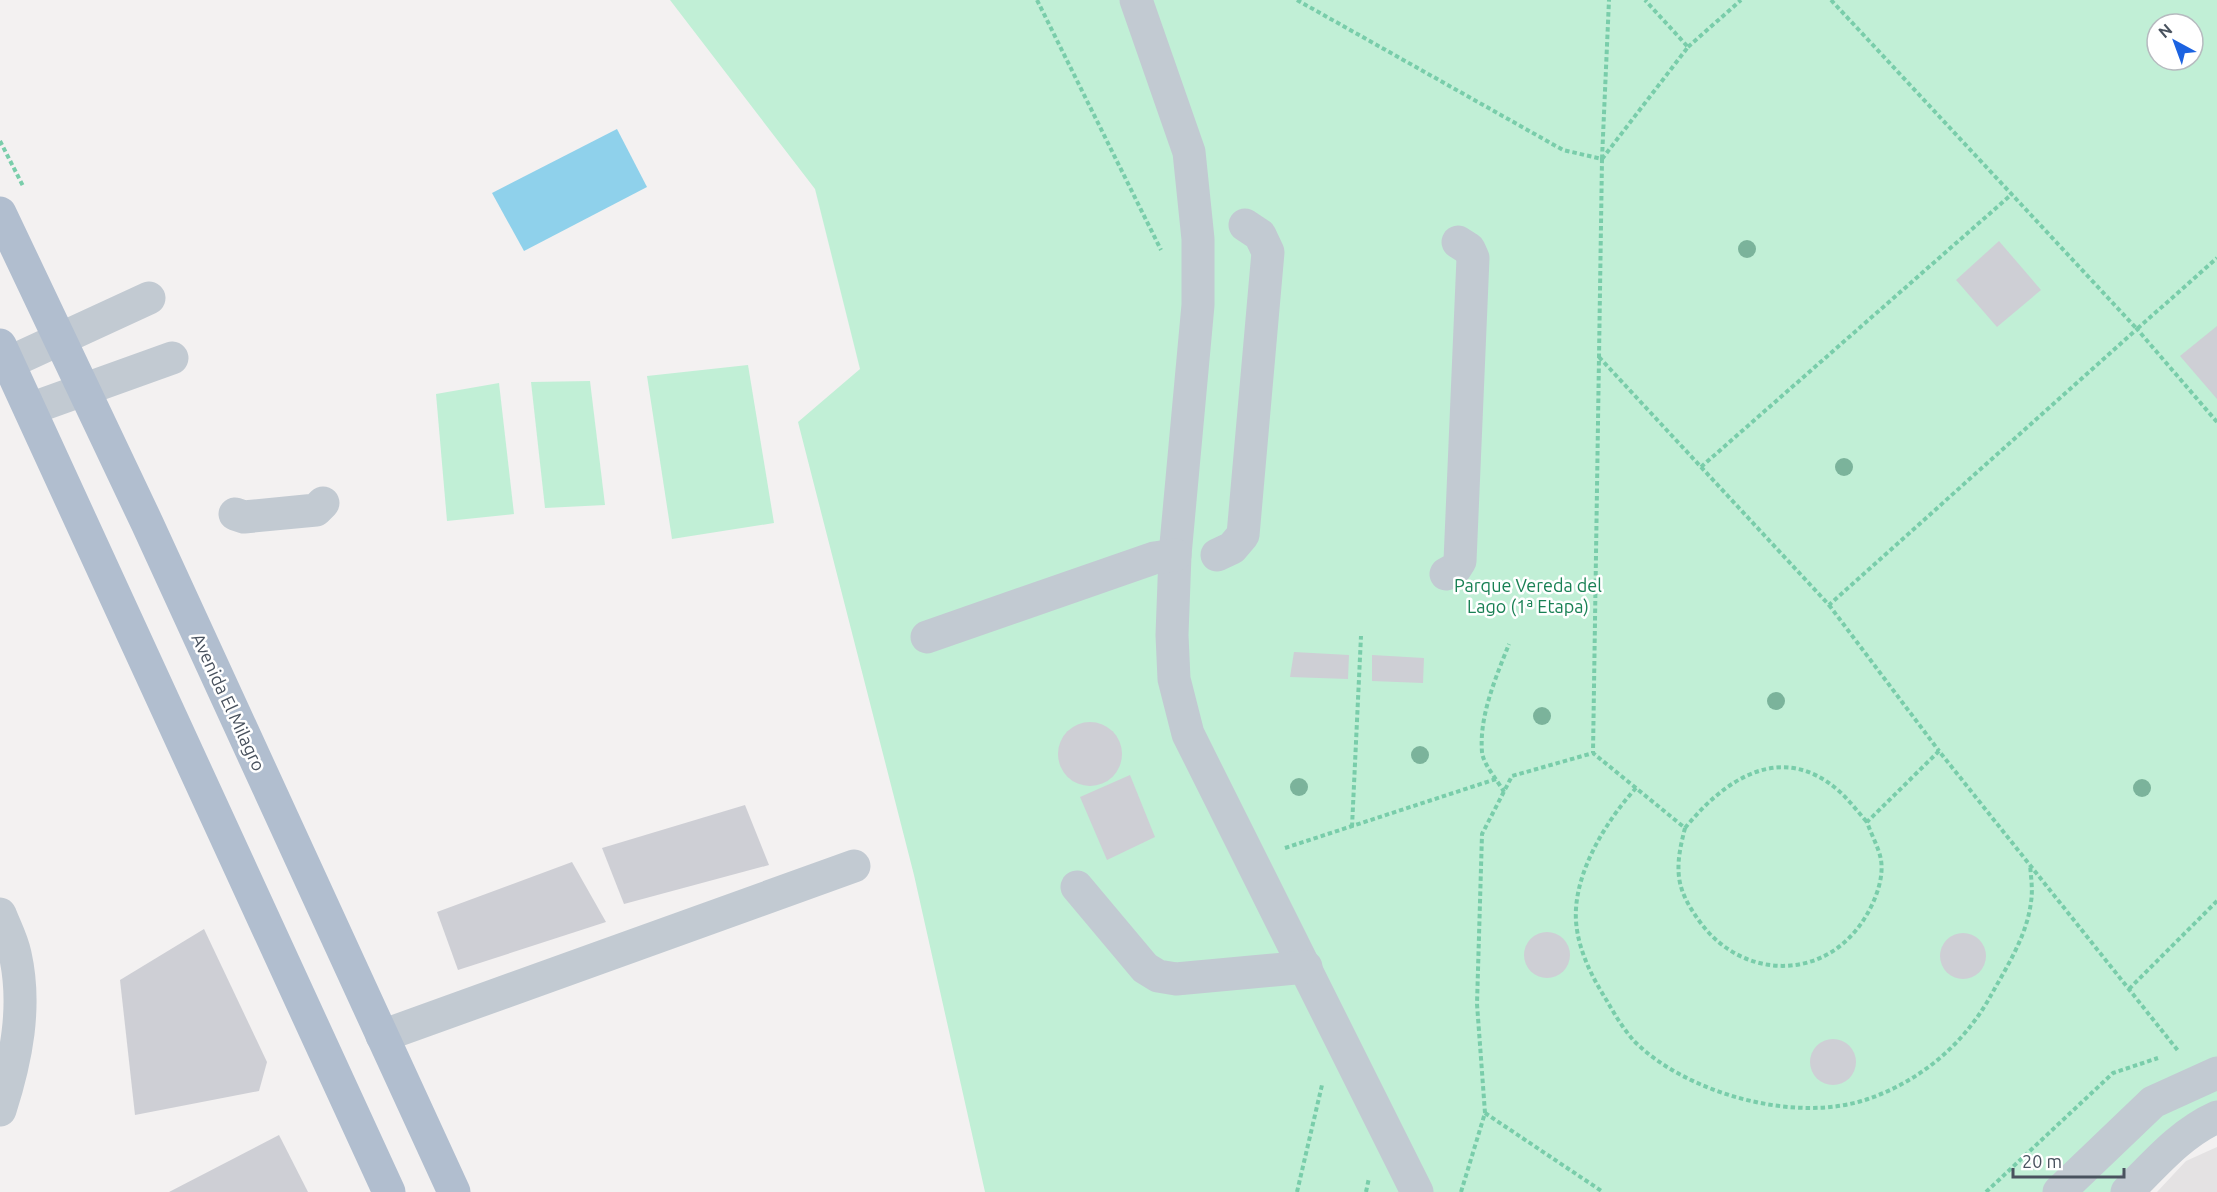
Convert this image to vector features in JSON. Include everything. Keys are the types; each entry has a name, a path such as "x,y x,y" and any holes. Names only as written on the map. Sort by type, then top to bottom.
{"main road":[{"name":"Avenida El Milagro","path":"0,213 454,1192"},
{"path":"3,357 30,409 389,1192"}],"street":[{"path":"1136,0 1189,152 1198,239 1198,305 1175,555 1172,635 1174,679 1188,734 1417,1192"},
{"path":"1217,555 1232,548 1243,535 1268,252 1260,236 1245,225"},
{"path":"1446,574 1455,569 1460,561 1473,258 1469,249 1458,242"},
{"path":"3,357 60,340 149,298"},
{"path":"30,409 172,358"},
{"path":"235,514 244,517 316,510 323,503"},
{"path":"927,637 1154,558 1175,555"},
{"path":"382,1036 854,866"},
{"path":"1077,887 1145,968 1158,976 1176,980 1306,967"},
{"path":"0,914 15,952 21,999 15,1063 0,1110"},
{"path":"2059,1192 2153,1102 2217,1073"},
{"path":"2127,1192 2179,1140 2192,1130 2217,1117"}],"path":[{"path":"1037,0 1167,261"},
{"path":"1297,0 1563,150 1602,159"},
{"path":"1593,753 1602,159 1609,0"},
{"path":"1645,0 1688,47"},
{"path":"1602,159 1688,47 1741,0"},
{"path":"1831,0 2137,329 2217,422"},
{"path":"1701,467 2012,194"},
{"path":"1829,605 2217,258"},
{"path":"1599,356 1829,605 1939,751 2178,1051 2113,1073 1986,1192"},
{"path":"1352,827 1361,636"},
{"path":"1504,792 1482,753 1485,722 1494,682 1509,644"},
{"path":"1867,822 1939,751"},
{"path":"1593,753 1685,828"},
{"path":"1461,1192 1485,1113 1477,1004 1482,834 1512,776 1593,753"},
{"path":"1758,770 1797,770 1822,780 1838,791 1867,822 1881,861 1876,898 1856,933 1824,958 1787,968 1745,960 1713,940 1688,905 1679,878 1679,852 1685,828 1705,803 1737,778 1758,770"},
{"path":"1281,850 1496,779"},
{"path":"1636,788 1618,808 1595,842 1578,902 1576,921 1583,953 1596,984 1635,1041 1666,1067 1694,1082 1748,1100 1826,1107 1866,1100 1902,1085 1934,1063 1961,1040 1986,1004 2018,944 2031,902 2030,865"},
{"path":"2129,989 2217,901"},
{"path":"1297,1192 1324,1078"},
{"path":"1485,1113 1603,1192"}],"shaded area":[{"path":"2217,1147 2217,1192 2157,1192 2186,1161"}],"green space":[{"name":"Parque Vereda del Lago (1ª Etapa)","path":"670,0 2217,0 2217,1135 2184,1150 2144,1192 985,1192 914,875 798,422 860,369 815,189"},
{"path":"748,365 774,523 672,539 647,376"},
{"path":"590,381 605,505 545,508 531,382"},
{"path":"499,383 514,514 447,521 436,394"}],"water":[{"path":"617,129 647,187 524,251 492,193"}],"building":[{"path":"1999,241 2041,290 1997,327 1956,280"},
{"path":"2217,326 2217,399 2180,356"},
{"path":"1294,652 1349,655 1348,679 1290,677"},
{"path":"1372,655 1424,658 1423,683 1372,681"},
{"path":"1090,722 1108,728 1116,736 1122,754 1116,772 1108,780 1090,786 1072,780 1064,772 1058,754 1064,736 1072,728"},
{"path":"1130,775 1155,837 1107,860 1080,797"},
{"path":"745,805 769,865 624,904 602,848"},
{"path":"572,862 606,922 458,970 437,912"},
{"path":"204,929 267,1062 259,1091 135,1115 120,980"},
{"path":"1547,932 1563,939 1570,955 1563,971 1547,978 1531,971 1524,955 1531,939"},
{"path":"1963,933 1972,934 1979,940 1985,947 1985,965 1979,972 1972,978 1963,979 1954,978 1947,972 1941,965 1940,956 1941,947 1947,940 1954,934"},
{"path":"1833,1039 1849,1046 1856,1062 1849,1078 1833,1085 1817,1078 1810,1062 1817,1046"},
{"path":"279,1135 308,1192 169,1192"}]}
